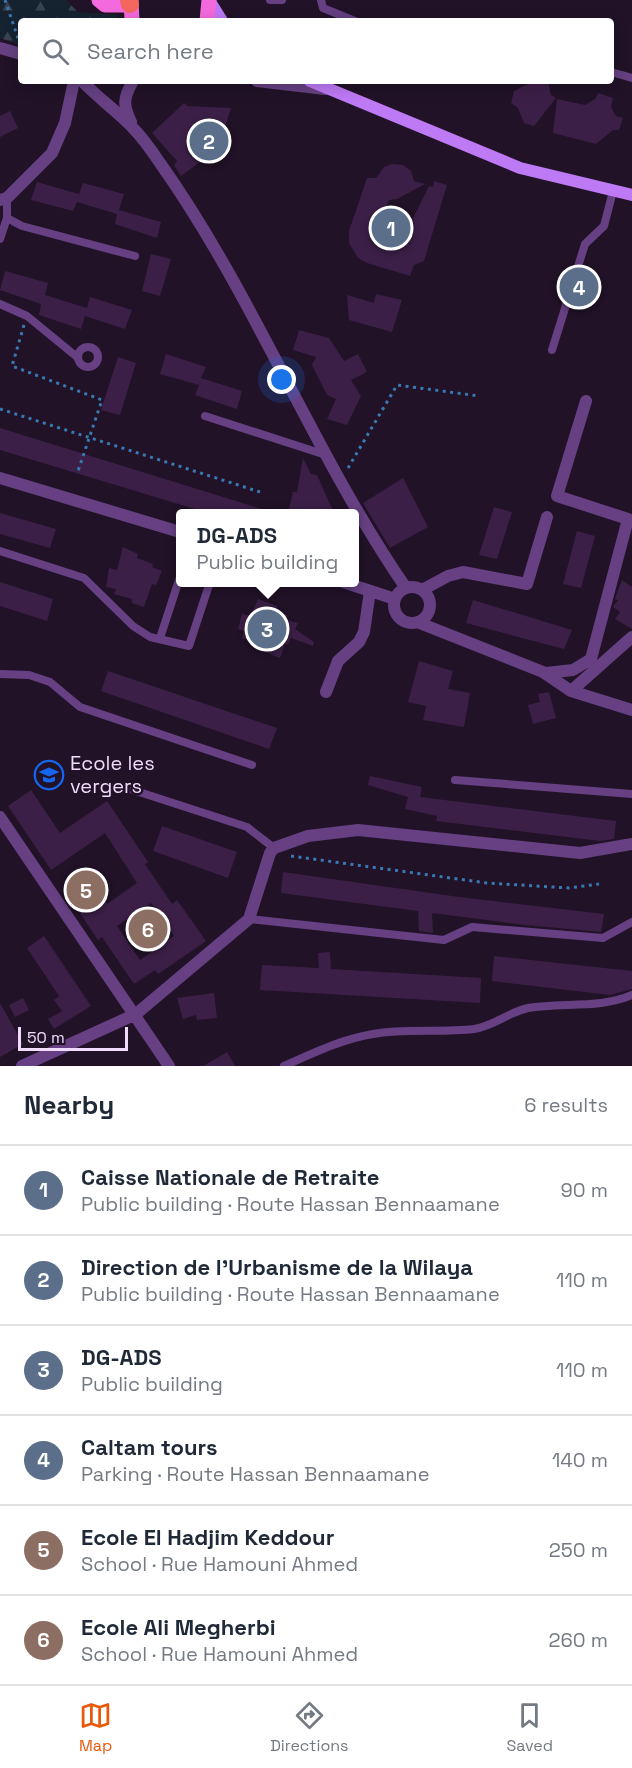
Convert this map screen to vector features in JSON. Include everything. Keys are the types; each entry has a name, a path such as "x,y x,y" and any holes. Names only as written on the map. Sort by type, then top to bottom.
{"main road":[{"path":"99,0 105,5 130,6"},
{"path":"207,18 209,0"},
{"path":"209,0 220,18"},
{"path":"316,84 520,168 632,195"}],"street":[{"path":"0,48 18,53"},
{"path":"4,199 52,153 66,123 73,84"},
{"path":"85,84 134,129 161,164 243,297 293,396 356,509"},
{"path":"131,84 124,96 123,106 134,129"},
{"path":"291,84 326,89"},
{"path":"546,674 573,670 591,659 627,519 556,496 586,401"},
{"path":"0,478 176,531"},
{"path":"359,514 375,543 406,588 422,590 448,576 463,572 526,584 547,517"},
{"path":"358,587 395,599"},
{"path":"406,588 395,599 394,610 400,619 417,622 546,674 571,691 632,710"},
{"path":"417,622 426,616 430,604 422,590"},
{"path":"326,692 338,661 359,642 364,632 370,591"},
{"path":"571,691 632,637"},
{"path":"0,817 136,1014 169,1066"},
{"path":"22,1066 136,1014 249,919 272,850 308,836 358,830 580,853 632,844"}],"lane":[{"path":"270,0 282,0"},
{"path":"321,0 323,8 348,18"},
{"path":"614,73 632,78"},
{"path":"552,350 585,244 604,226 614,191"},
{"path":"0,239 7,218 4,199"},
{"path":"7,218 22,226 135,256"},
{"path":"0,304 27,316 77,357"},
{"path":"205,416 327,455"},
{"path":"0,552 84,578 132,626 150,637 189,646 208,587"},
{"path":"160,638 177,587"},
{"path":"0,674 29,675 50,681 80,707 252,765"},
{"path":"455,780 632,794"},
{"path":"133,790 247,827 272,850"},
{"path":"249,919 444,940 472,927 603,938 632,922"},
{"path":"284,1066 327,1046 374,1034 475,1029 496,1023 514,1012 529,1008 617,1000 632,995"}],"path":[{"path":"5,0 18,37"},
{"path":"27,316 12,366 102,400 77,474"},
{"path":"341,481 397,385 478,396"},
{"path":"0,409 260,492"},
{"path":"272,850 488,883 569,888 599,884"}],"green space":[{"path":"0,0 66,0 78,12 117,15 118,18 18,18 18,44 0,38"}],"building":[{"path":"528,84 549,84 551,95 556,98 534,126 524,123 518,108 511,103 514,91"},
{"path":"598,93 613,98 611,107 616,116 623,118 619,130 613,130 596,144 553,133 557,99 585,105 595,99"},
{"path":"184,103 187,106 231,108 225,127 222,126 218,144 207,127 186,145 200,162 181,176 174,165 177,161 152,133"},
{"path":"10,111 18,128 0,137 0,116"},
{"path":"392,164 403,165 411,171 414,181 425,184 397,199 389,200 375,235 401,243 429,186 433,187 434,181 447,185 424,261 414,265 410,276 367,263 358,258 349,243 349,231 367,178 376,178 384,167"},
{"path":"37,182 79,194 83,183 124,194 119,210 161,222 157,238 115,224 117,214 77,202 73,211 31,200"},
{"path":"151,254 171,259 160,296 142,291"},
{"path":"5,271 48,283 45,295 87,308 90,297 132,310 125,329 85,316 81,329 39,315 41,304 0,290"},
{"path":"376,294 402,300 392,332 349,320 347,295 374,303"},
{"path":"299,330 329,338 344,361 358,354 367,372 351,380 361,396 347,425 327,419 336,399 327,395 312,365 316,357 293,350"},
{"path":"166,354 206,367 201,378 242,391 237,409 195,395 199,385 160,374"},
{"path":"118,357 136,363 120,415 101,410"},
{"path":"0,428 262,509 195,509 0,450"},
{"path":"303,458 311,474 317,475 332,509 289,509 293,492 297,492"},
{"path":"403,478 428,527 390,548 363,503"},
{"path":"494,507 512,512 497,559 479,555"},
{"path":"0,513 56,529 50,548 0,534"},
{"path":"577,531 595,536 581,588 563,584"},
{"path":"123,547 138,554 137,558 153,564 152,567 162,571 156,585 152,584 144,607 132,603 132,599 114,594 116,589 106,587 109,568 117,570"},
{"path":"622,580 632,587 632,629 615,619 620,612 613,607 618,600 615,599"},
{"path":"0,582 53,599 47,621 0,606"},
{"path":"258,599 277,606 275,611 287,615 287,620 298,623 295,629 314,642 313,646 291,638 288,645 285,644 280,658 255,648 256,643 242,638 244,631 238,629 242,614 251,616"},
{"path":"473,600 572,630 564,649 466,623"},
{"path":"419,661 453,671 448,689 470,693 464,727 423,720 426,706 408,702"},
{"path":"108,671 277,728 269,749 101,691"},
{"path":"549,692 556,718 533,724 528,705 540,702 538,694"},
{"path":"370,776 422,787 420,797 616,821 614,839 600,841 436,821 437,816 405,809 408,797 368,785"},
{"path":"31,790 60,833 107,801 148,862 145,864 172,904 177,900 206,941 158,974 155,970 134,984 102,937 98,940 64,890 87,874 107,904 137,883 105,833 51,870 8,806","holes":["151,903 174,936 140,960 117,926"]},
{"path":"162,826 237,852 228,878 153,851"},
{"path":"283,872 459,897 604,914 601,932 432,913 433,933 419,931 418,911 281,893"},
{"path":"44,936 91,1006 54,1029 48,1019 62,1011 54,1000 59,996 27,948"},
{"path":"330,952 331,969 481,978 480,1003 260,990 262,965 319,968 318,953"},
{"path":"494,956 632,971 632,989 610,995 492,981"},
{"path":"214,993 217,1018 197,1020 196,1015 183,1019 177,998"},
{"path":"23,998 29,1010 15,1017 9,1005"},
{"path":"0,1003 23,1044 0,1057"},
{"path":"227,1052 235,1066 203,1066"}],"place":[{"name":"Direction de l'Urbanisme de la Wilaya","path":"209,141"},
{"name":"Caisse Nationale de Retraite","path":"391,228"},
{"name":"Caltam tours","path":"579,287"},
{"name":"DG-ADS","path":"267,629"},
{"name":"Ecole les vergers","path":"49,775"},
{"name":"Ecole El Hadjim Keddour","path":"86,890"},
{"name":"Ecole Ali Megherbi","path":"148,929"}]}
